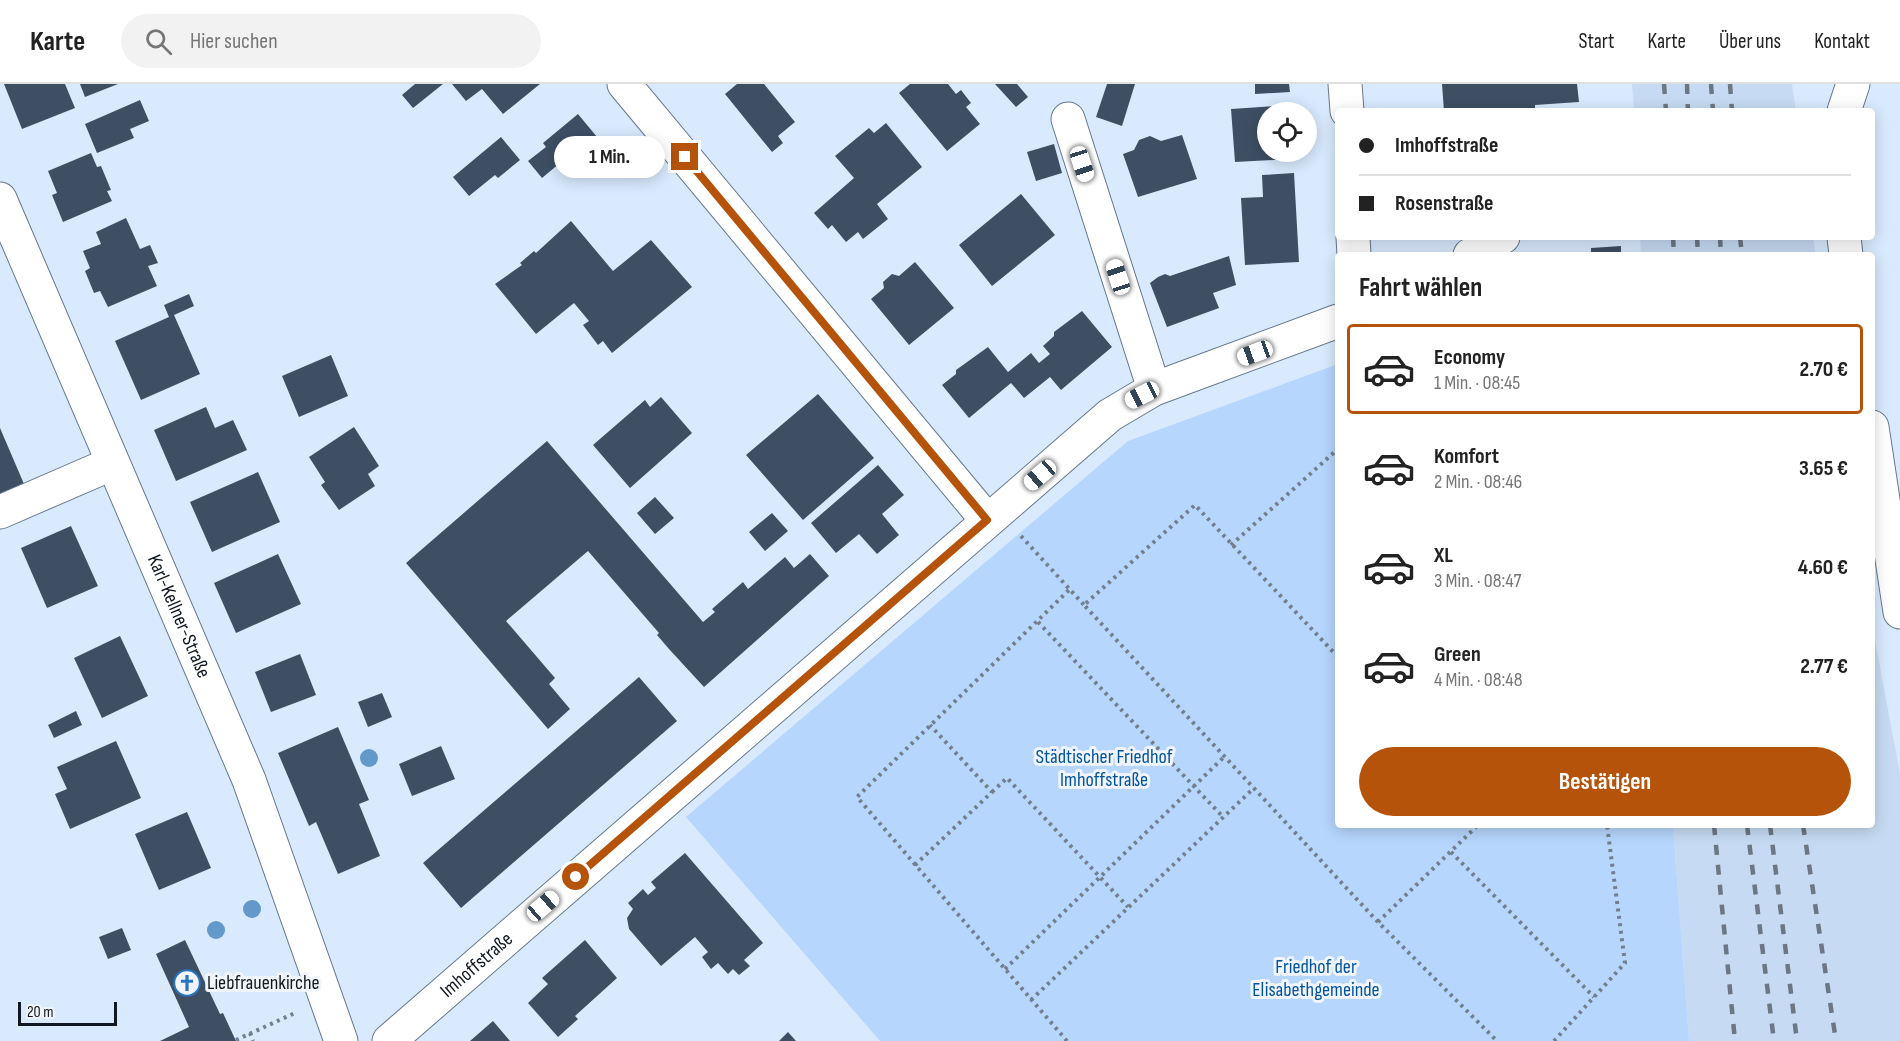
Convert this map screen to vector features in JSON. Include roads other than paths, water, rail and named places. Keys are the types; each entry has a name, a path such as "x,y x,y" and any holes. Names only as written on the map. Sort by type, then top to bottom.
{"street":[{"path":"624,84 992,516"},
{"path":"1345,84 1347,108"},
{"path":"1845,108 1853,84"},
{"path":"1068,119 1154,389"},
{"name":"Karl-Kellner-Straße","path":"0,199 111,464 165,582 249,780 341,1041"},
{"path":"1476,252 1498,240"},
{"name":"Imhoffstraße","path":"389,1041 1110,415 1154,389 1335,322"},
{"path":"1875,447 1900,612"},
{"path":"0,512 111,464"}],"railway":[{"path":"1664,84 1666,108"},
{"path":"1687,84 1688,108"},
{"path":"1711,84 1713,108"},
{"path":"1730,84 1732,108"},
{"path":"1673,240 1674,252"},
{"path":"1697,240 1698,252"},
{"path":"1720,240 1721,252"},
{"path":"1740,240 1742,252"},
{"path":"1714,828 1735,1041"},
{"path":"1747,828 1774,1041"},
{"path":"1770,828 1797,1041"},
{"path":"1803,828 1836,1041"}],"place":[{"name":"Liebfrauenkirche","path":"187,983"}],"park label":[{"name":"Städtischer Friedhof Imhoffstraße","path":"1104,768"},
{"name":"Friedhof der Elisabethgemeinde","path":"1316,978"}]}
